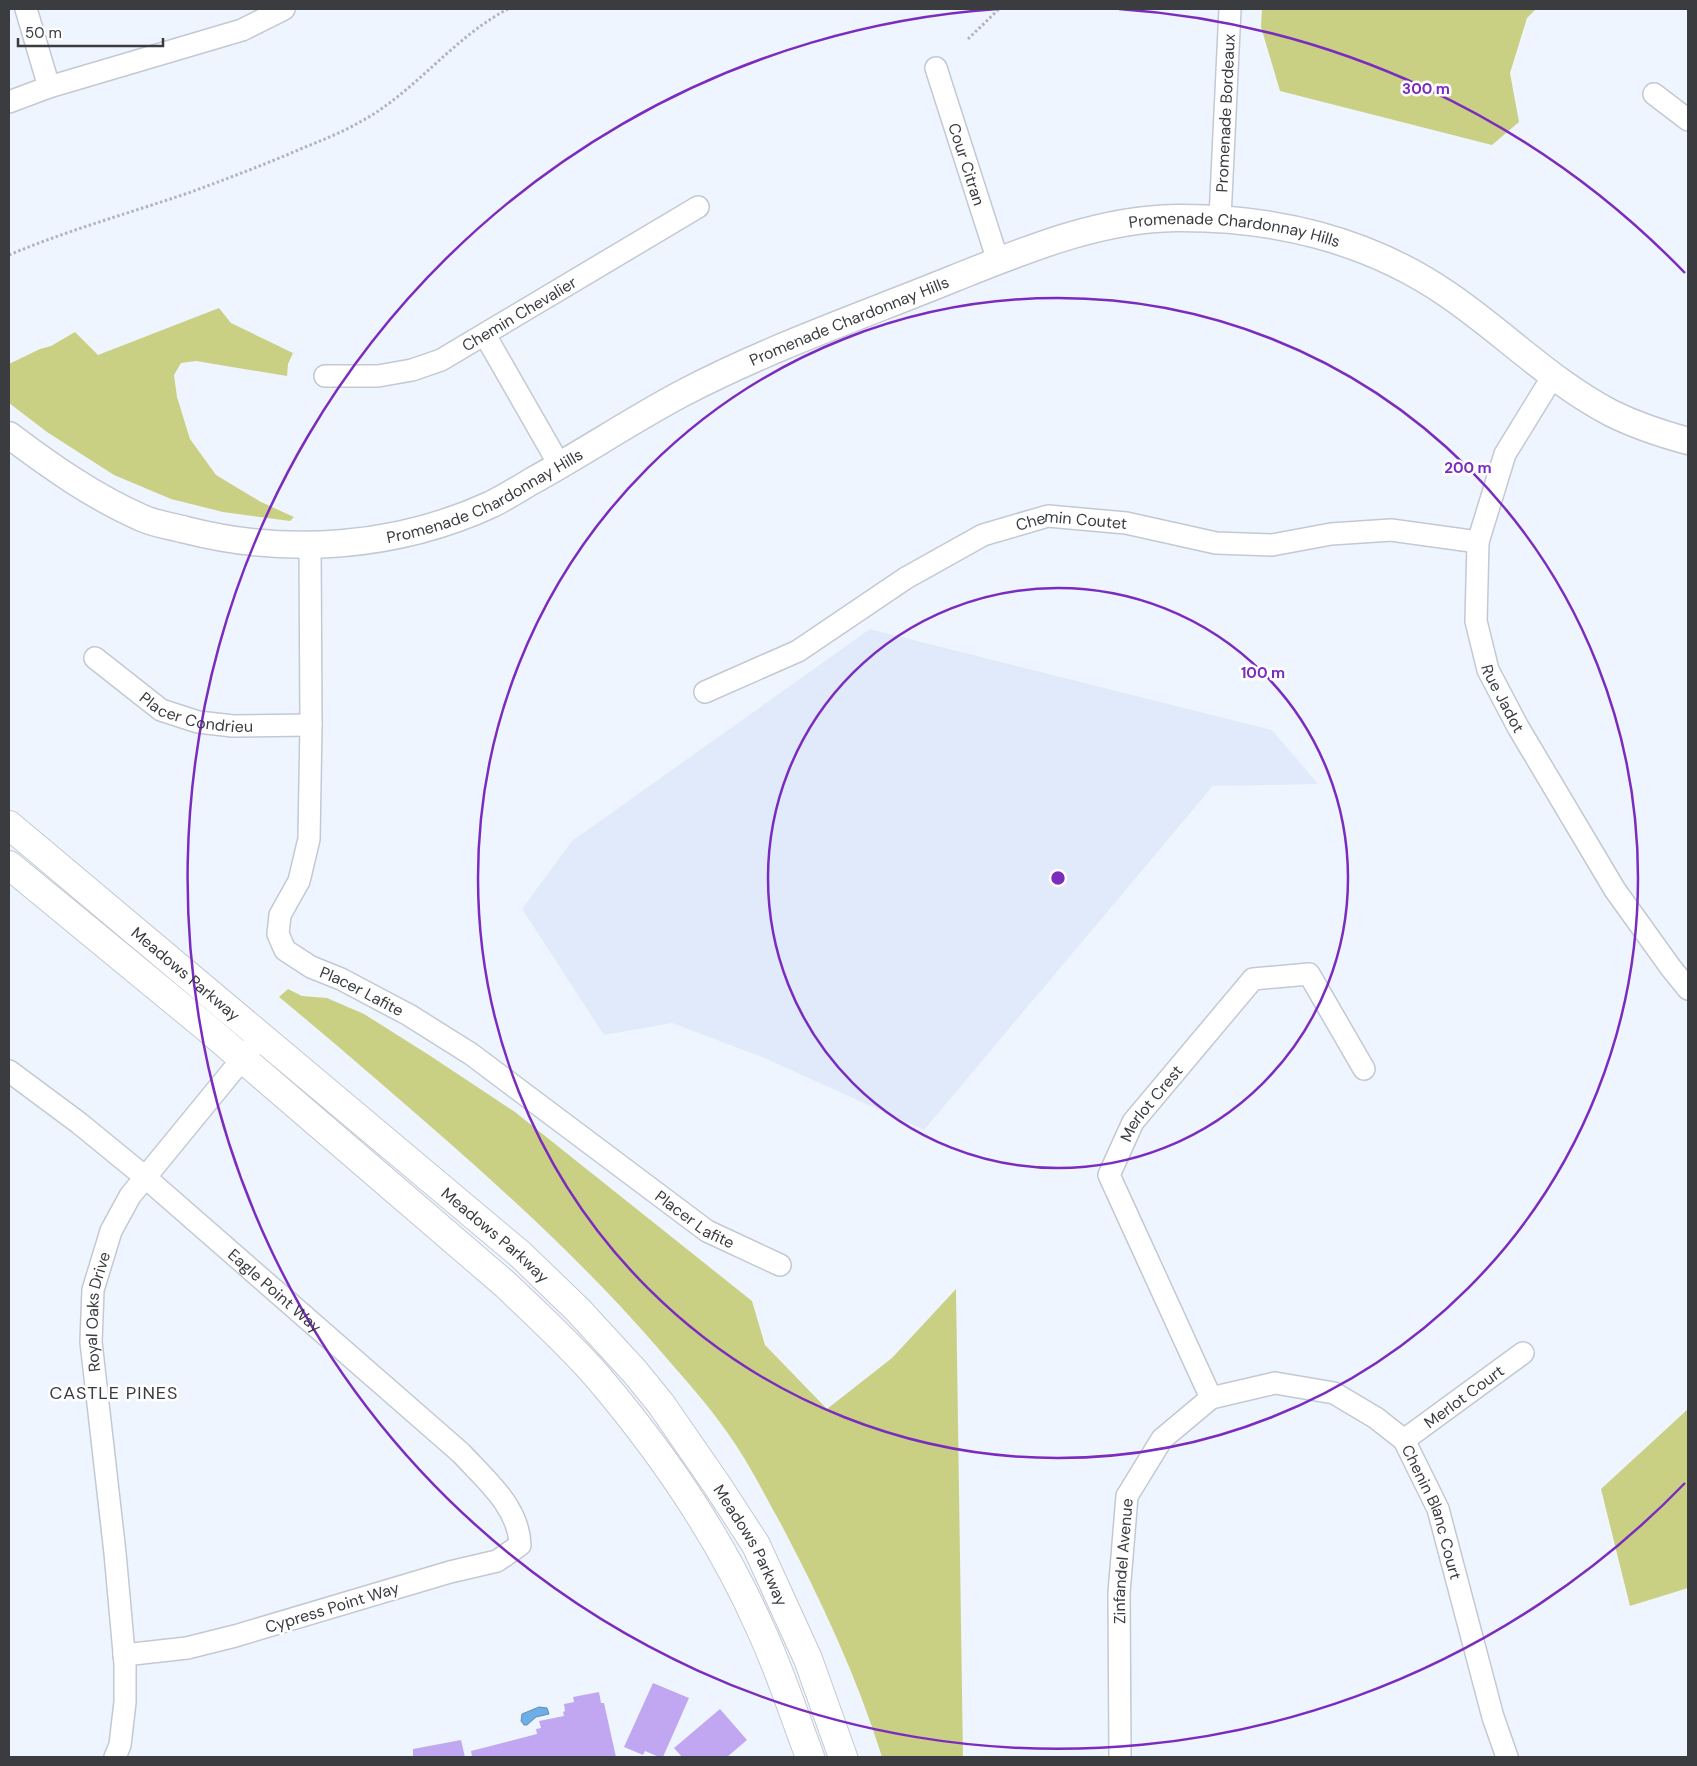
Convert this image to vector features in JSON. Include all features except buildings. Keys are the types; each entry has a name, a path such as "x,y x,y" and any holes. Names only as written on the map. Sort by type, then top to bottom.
{"main road":[{"name":"Meadows Parkway","path":"9,825 521,1255 578,1310 635,1372 661,1404 756,1545 808,1659 843,1757"},
{"name":"Meadows Parkway","path":"9,865 207,1028 506,1285 596,1376 658,1454 708,1530 761,1630 810,1757"}],"street":[{"path":"26,9 48,87"},
{"path":"9,102 48,87 242,30 284,9"},
{"name":"Promenade Bordeaux","path":"1220,218 1230,9"},
{"name":"Cour Citran","path":"936,68 998,261"},
{"path":"1654,94 1688,120"},
{"name":"Chemin Chevalier","path":"326,376 378,376 412,370 441,360 698,207"},
{"name":"Promenade Chardonnay Hills","path":"11,440 80,485 145,520 220,539 267,543 310,544 390,538 443,524 494,503 678,396 744,362 998,261 1068,236 1127,222 1171,218 1220,218 1271,224 1315,234 1356,246 1396,263 1444,291 1553,376 1610,413 1661,433 1688,441"},
{"path":"484,335 560,466"},
{"name":"Rue Jadot","path":"1553,376 1505,454 1478,542 1476,622 1488,670 1518,727 1616,890 1671,968 1688,988"},
{"name":"Chemin Coutet","path":"705,692 798,652 906,578 983,535 1048,516 1126,523 1216,544 1272,545 1331,534 1391,530 1478,542"},
{"name":"Placer Lafite","path":"310,544 311,725 309,839 299,881 280,915 278,934 285,950 311,967 341,979 409,1015 471,1054 707,1230 780,1264"},
{"name":"Placer Condrieu","path":"95,658 161,710 198,722 233,726 311,725"},
{"name":"Merlot Crest","path":"1211,1398 1109,1175 1132,1122 1253,979 1309,974 1364,1070"},
{"name":"Royal Oaks Drive","path":"115,1757 120,1745 126,1702 124,1655 91,1342 94,1290 111,1231 130,1196 261,1036"},
{"name":"Eagle Point Way","path":"9,1071 145,1177 461,1453 506,1502 520,1532"},
{"name":"Merlot Court","path":"1404,1440 1523,1353"},
{"name":"Chenin Blanc Court","path":"1211,1398 1275,1383 1334,1393 1376,1418 1404,1440 1438,1509 1493,1717 1507,1757"},
{"name":"Zinfandel Avenue","path":"1120,1757 1119,1593 1127,1496 1162,1438 1211,1398"},
{"name":"Cypress Point Way","path":"124,1655 187,1648 235,1636 450,1572 497,1562 520,1545 520,1532"}],"path":[{"path":"9,255 45,240 267,164 344,130 386,107 466,37 508,9"},
{"path":"968,39 999,9"}],"shaded area":[{"path":"870,629 1272,730 1318,784 1213,786 924,1130 762,1057 672,1023 604,1035 522,909 572,841"}],"green space":[{"path":"1262,9 1536,9 1527,18 1510,73 1519,122 1492,145 1280,91 1261,27"},
{"path":"219,308 231,323 293,353 288,364 287,376 196,361 181,363 174,375 177,397 190,439 216,475 261,502 294,517 290,521 223,512 171,499 114,475 47,432 9,403 9,364 40,349 51,346 75,332 98,355"},
{"path":"288,989 302,996 327,998 364,1014 515,1112 752,1301 765,1345 827,1409 892,1358 956,1289 963,1757 882,1757 850,1668 811,1582 749,1466 711,1410 632,1319 555,1240 445,1139 279,997"},
{"path":"1688,1409 1688,1588 1630,1606 1601,1489"}],"water":[{"path":"539,1707 547,1708 549,1714 536,1717 527,1725 524,1725 521,1721 522,1714"}],"district":[{"name":"CASTLE PINES","path":"114,1393"}]}
